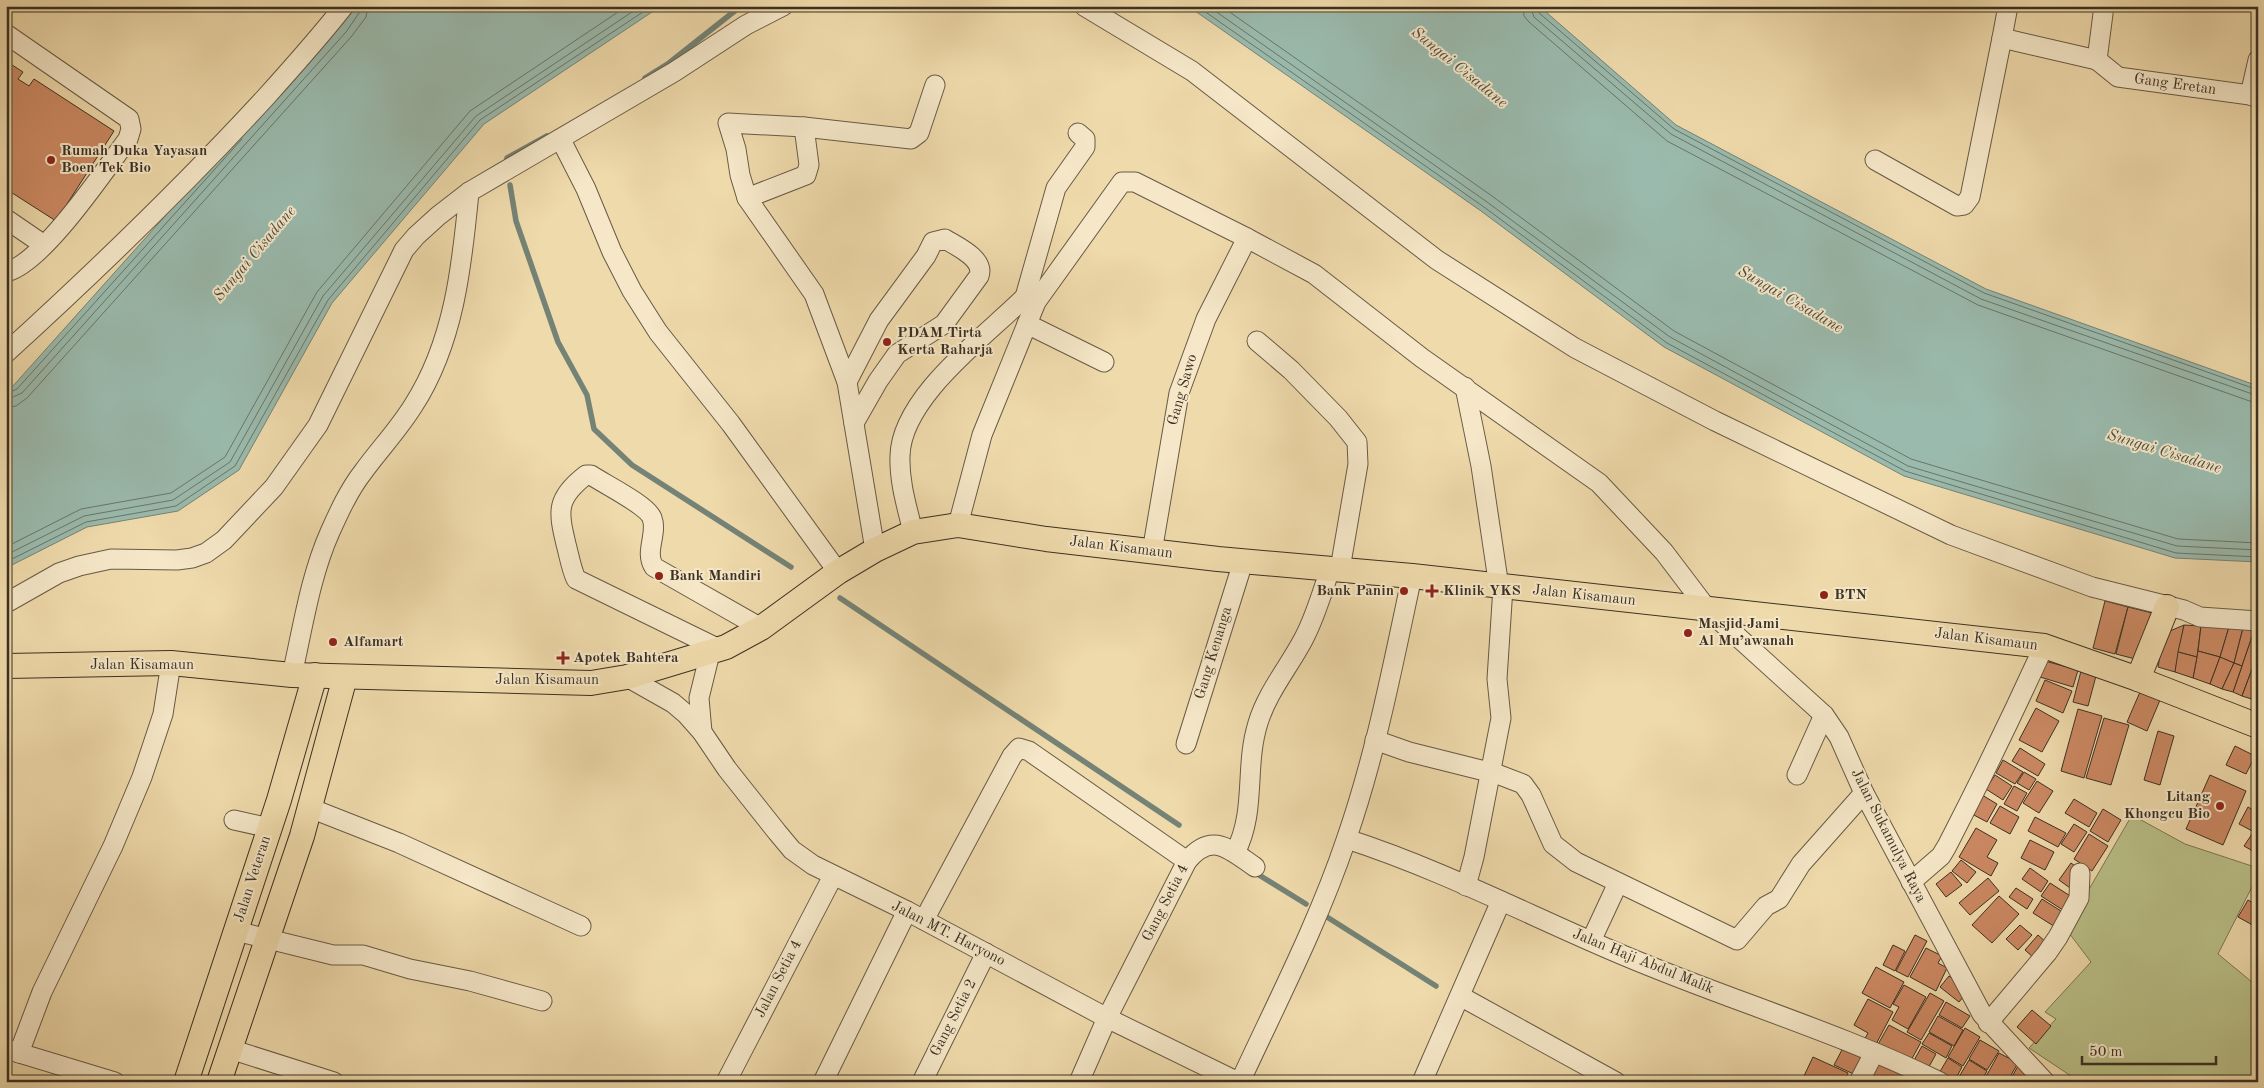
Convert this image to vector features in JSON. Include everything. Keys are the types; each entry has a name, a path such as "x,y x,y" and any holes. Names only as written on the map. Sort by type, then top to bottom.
{"main road":[{"name":"Jalan Kisamaun","path":"6,666 171,663 345,677 591,682 627,677 714,651 761,628 838,572 875,550 912,532 958,525 1046,539 1152,552 1242,562 1412,576 2044,646 2138,679 2258,726"},
{"path":"2138,679 2167,607"},
{"name":"Jalan Veteran","path":"186,1082 270,828 303,675"},
{"path":"219,1082 310,808 345,677"}],"street":[{"path":"6,353 117,251 218,148 325,31 344,6"},
{"path":"6,603 59,573 79,566 111,559 177,560 192,558 206,553 224,540 274,487 318,425 404,250 438,216 469,192 561,140 674,72 746,25 783,6"},
{"path":"1084,6 1192,71 1437,260 1574,348 1723,426 1951,535 2092,587 2200,617 2258,621"},
{"path":"1875,160 1957,206 1964,205 1970,198 2008,6"},
{"path":"2002,38 2097,60 2104,6"},
{"path":"6,34 129,119 130,129 128,139 54,237 16,270 6,272"},
{"name":"Gang Eretan","path":"2097,60 2118,78 2254,97"},
{"path":"2254,97 2258,60"},
{"path":"875,550 847,382 814,294 747,198 728,123 804,127 911,139 919,133 935,85"},
{"path":"747,198 806,176 809,165 804,127"},
{"path":"958,525 982,435 1027,324 1030,300 1056,188 1086,147 1086,139 1078,133"},
{"path":"561,140 586,190 612,252 632,291 658,332 731,424 838,572"},
{"name":"Jalan Sukamulya Raya","path":"1030,300 1125,180 1135,182 1314,274 1465,388 1599,483 1664,552 1708,610 1824,715 1839,737 1864,792 1988,1023 2040,1080"},
{"path":"303,675 306,610 329,534 361,474 414,405 428,380 451,318 458,286 469,192"},
{"path":"6,219 44,244"},
{"path":"847,382 879,320 910,278 933,242 945,238 979,263 982,270 979,276 944,324 897,354 878,381 854,423"},
{"name":"Gang Sawo","path":"1152,552 1179,393 1206,319 1247,238"},
{"path":"912,532 901,478 901,447 907,429 928,393 972,344 1030,300"},
{"path":"1027,324 1104,362"},
{"path":"1235,853 1246,828 1251,757 1259,721 1271,694 1310,627 1335,569 1358,464 1357,442 1338,418 1291,370 1257,341"},
{"path":"1465,388 1481,466 1501,587 1497,679 1501,718 1474,857 1466,886"},
{"path":"714,651 576,579 559,516 562,501 576,482 586,475 591,476 646,509 653,520 649,556 654,567 761,628"},
{"name":"Gang Kenanga","path":"1186,744 1242,562"},
{"path":"1239,1082 1313,922 1347,840 1387,696 1412,576"},
{"path":"1911,882 1941,856 1947,846 1982,773 2006,730 2044,646"},
{"name":"Jalan MT. Haryono","path":"702,732 699,698 714,651"},
{"path":"114,1082 13,1051 113,846 142,777 163,714 171,663"},
{"name":"Jalan MT. Haryono","path":"627,677 673,703 702,732 727,769 792,850 813,865 907,911 1215,1077 1239,1082"},
{"path":"1797,775 1824,715"},
{"path":"1375,740 1523,784 1531,795 1553,844 1576,862 1737,940 1766,906 1779,899 1802,864 1864,792"},
{"path":"924,920 1012,756 1019,748 1024,748 1187,861"},
{"path":"310,808 399,843 581,926"},
{"path":"234,820 270,828"},
{"name":"Jalan Haji Abdul Malik","path":"1347,840 1405,859 1691,982 1874,1053 1940,1082"},
{"name":"Gang Setia 4","path":"1079,1082 1107,1018 1187,861 1203,847 1213,844 1225,846 1255,867"},
{"path":"1988,1023 2047,953 2058,937 2079,898 2080,873"},
{"name":"Jalan Setia 4","path":"726,1082 833,876"},
{"path":"1591,940 1618,883"},
{"path":"1422,1082 1501,901"},
{"path":"823,1082 907,911"},
{"path":"236,931 333,955 364,955 542,1001"},
{"name":"Gang Setia 2","path":"922,1082 986,953"},
{"path":"1460,996 1616,1082"},
{"path":"230,1049 322,1080"},
{"path":"1859,1082 1874,1053"}],"green space":[{"path":"2132,815 2185,844 2258,868 2258,875 2218,954 2258,987 2258,1082 2080,1082 2029,1048 2056,1019 2045,1012 2091,962 2066,929"}],"water":[{"name":"Sungai Cisadane","path":"350,6 661,6 484,124 332,303 239,470 178,511 87,527 6,568 6,390 13,386 337,24"},
{"name":"Sungai Cisadane","path":"1188,6 1539,6 1676,125 1986,289 2258,386 2258,562 2175,558 1904,476 1664,347 1481,211"}],"building":[{"name":"Rumah Duka Yayasan Boen Tek Bio","path":"6,61 23,72 18,79 29,86 34,79 114,131 56,221 6,189"},
{"path":"2105,601 2128,607 2115,654 2093,648"},
{"path":"2128,607 2156,614 2143,661 2116,654"},
{"path":"2184,625 2175,672 2158,667 2163,639 2170,631"},
{"path":"2184,625 2201,626 2197,657 2178,652"},
{"path":"2201,626 2229,627 2220,657 2198,651"},
{"path":"2229,627 2243,628 2234,663 2220,657"},
{"path":"2243,628 2255,628 2242,666 2234,663"},
{"path":"2255,628 2258,629 2258,653 2242,696 2233,692"},
{"path":"2198,651 2220,657 2210,684 2193,678"},
{"path":"2178,652 2197,657 2193,678 2175,672"},
{"path":"2258,653 2258,701 2242,696"},
{"path":"2220,657 2234,663 2222,689 2210,684"},
{"path":"2045,661 2078,670 2073,687 2040,677"},
{"path":"2234,663 2242,666 2233,692 2222,689"},
{"path":"2081,671 2096,676 2088,706 2073,702"},
{"path":"2045,680 2072,691 2063,713 2036,701"},
{"path":"2140,692 2160,700 2147,731 2127,722"},
{"path":"2036,708 2059,721 2042,752 2019,740"},
{"path":"2078,709 2102,716 2084,778 2061,771"},
{"path":"2104,718 2129,725 2111,785 2086,778"},
{"path":"2158,731 2174,736 2160,785 2144,780"},
{"path":"2235,746 2255,756 2246,774 2226,765"},
{"path":"2020,748 2045,764 2038,776 2012,761"},
{"path":"2003,760 2023,772 2015,784 1996,773"},
{"path":"2024,772 2036,779 2029,790 2017,783"},
{"path":"1995,775 2012,786 2003,800 1986,789"},
{"path":"2210,775 2246,791 2223,845 2186,829"},
{"path":"2037,781 2053,791 2039,813 2023,803"},
{"path":"2014,786 2027,793 2017,811 2004,804"},
{"path":"1982,795 1997,804 1987,822 1972,814"},
{"path":"2074,799 2097,813 2089,827 2065,813"},
{"path":"2000,806 2019,817 2010,834 1990,823"},
{"path":"2248,807 2258,813 2258,834 2239,824"},
{"path":"2103,809 2121,820 2108,842 2090,831"},
{"path":"2035,817 2066,833 2058,847 2028,831"},
{"path":"2074,824 2087,832 2074,852 2061,844"},
{"path":"1976,828 1997,840 1987,857 1998,863 1991,876 1959,857"},
{"path":"2089,834 2108,846 2092,871 2074,859"},
{"path":"2252,834 2258,837 2258,854 2244,846"},
{"path":"2030,840 2054,852 2045,870 2021,858"},
{"path":"1961,860 1976,872 1967,883 1952,871"},
{"path":"2071,863 2089,876 2077,893 2059,880"},
{"path":"2030,868 2048,881 2041,892 2022,879"},
{"path":"1951,872 1962,885 1946,897 1936,884"},
{"path":"1988,878 1999,891 1970,915 1959,903"},
{"path":"2050,883 2075,899 2066,912 2041,896"},
{"path":"2016,888 2033,899 2027,909 2009,897"},
{"path":"1999,896 2019,914 1992,943 1972,925"},
{"path":"2042,899 2069,916 2060,930 2033,913"},
{"path":"2248,900 2258,906 2258,928 2238,917"},
{"path":"2020,925 2032,935 2018,950 2006,939"},
{"path":"1915,935 1927,941 1908,977 1896,971"},
{"path":"2038,935 2057,952 2043,966 2025,950"},
{"path":"1893,945 1905,951 1895,971 1883,965"},
{"path":"1926,948 1942,956 1938,963 1947,968 1936,991 1910,977"},
{"path":"1876,967 1904,982 1890,1008 1862,993"},
{"path":"1949,976 1968,991 1959,1002 1940,987"},
{"path":"1904,985 1926,997 1908,1029 1892,1020 1899,1007 1893,1004"},
{"path":"1930,993 1944,1001 1921,1040 1907,1032"},
{"path":"1868,999 1893,1012 1874,1048 1863,1042 1868,1033 1854,1025"},
{"path":"1946,1002 1970,1016 1962,1028 1939,1015"},
{"path":"2032,1010 2051,1026 2036,1044 2017,1027"},
{"path":"1938,1016 1963,1030 1954,1046 1929,1032"},
{"path":"1889,1025 1921,1042 1909,1064 1877,1046"},
{"path":"1965,1028 1980,1037 1963,1066 1948,1057"},
{"path":"1929,1033 1952,1046 1946,1058 1922,1044"},
{"path":"1980,1040 1999,1051 1987,1070 1969,1059"},
{"path":"1844,1046 1869,1058 1860,1077 1834,1065"},
{"path":"1922,1046 1936,1054 1926,1072 1912,1064"},
{"path":"1999,1053 2018,1063 2007,1082 1983,1082"},
{"path":"1813,1057 1848,1073 1844,1082 1810,1082 1803,1078"},
{"path":"1948,1058 1962,1067 1954,1082 1949,1082 1938,1075"},
{"path":"1874,1060 1908,1076 1905,1082 1864,1082"},
{"path":"1969,1060 1987,1071 1981,1082 1956,1082"},
{"path":"2018,1066 2035,1076 2032,1082 2009,1082"}],"waterway":[{"path":"645,78 669,63 741,6"},
{"path":"507,163 507,158 547,136"},
{"path":"510,185 516,221 558,342 587,395 594,429 632,465 791,567"},
{"path":"840,598 1179,825"},
{"path":"1254,872 1306,904"},
{"path":"1327,917 1436,986"}],"place":[{"name":"Rumah Duka Yayasan Boen Tek Bio","path":"51,160"},
{"name":"PDAM Tirta Kerta Raharja","path":"887,342"},
{"name":"Bank Mandiri","path":"659,576"},
{"name":"Bank Panin","path":"1404,591"},
{"name":"Klinik YKS","path":"1432,591"},
{"name":"BTN","path":"1824,595"},
{"name":"Masjid Jami Al Mu’awanah","path":"1688,633"},
{"name":"Alfamart","path":"333,642"},
{"name":"Apotek Bahtera","path":"563,658"},
{"name":"Litang Khongcu Bio","path":"2220,806"}]}
